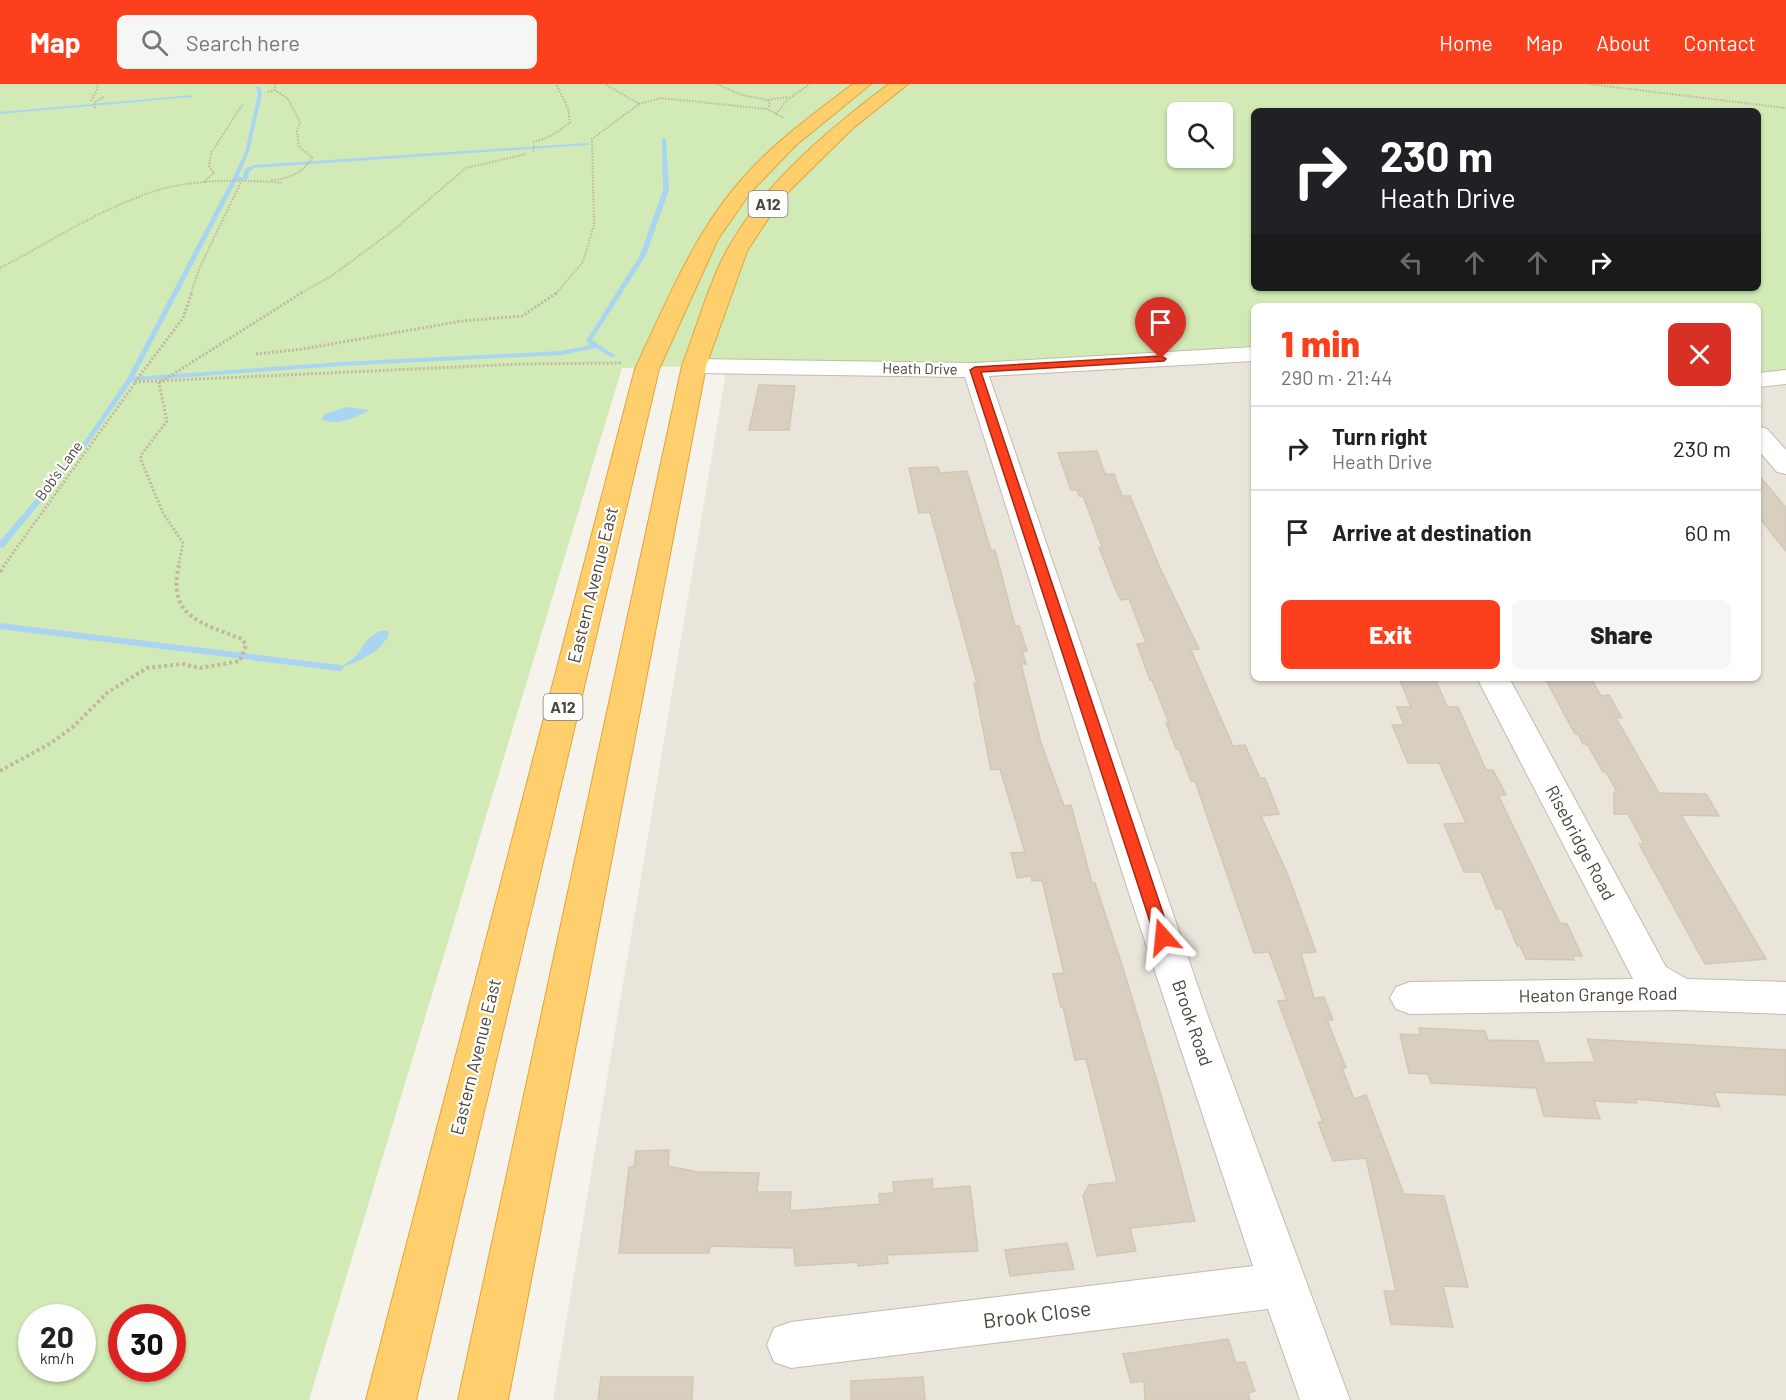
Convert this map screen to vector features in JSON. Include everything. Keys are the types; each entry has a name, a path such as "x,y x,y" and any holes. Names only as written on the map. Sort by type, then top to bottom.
{"highway":[{"name":"Eastern Avenue East","path":"391,1400 650,363 708,239 743,189 790,141 863,84"},
{"name":"A12","path":"483,1400 694,366 737,251 774,195 845,126 900,84"}],"street":[{"name":"Heath Drive","path":"694,366 975,370 1251,354"},
{"name":"Brook Road","path":"975,370 1282,1285 1325,1400"},
{"path":"1761,380 1786,377"},
{"path":"1761,437 1786,465"},
{"name":"Risebridge Road","path":"1495,681 1652,978 1682,994"},
{"name":"Heaton Grange Road","path":"1410,998 1682,994 1786,998"},
{"name":"Brook Close","path":"791,1345 1282,1285"}],"path":[{"path":"91,101 99,88 97,84"},
{"path":"275,84 275,90"},
{"path":"533,152 534,143 549,137 570,123 568,108 556,84"},
{"path":"605,84 639,104"},
{"path":"717,84 742,94 768,100 792,96"},
{"path":"1589,84 1786,108"},
{"path":"776,114 792,96 808,85"},
{"path":"268,92 275,90"},
{"path":"261,181 287,177 309,165 312,157 299,147 297,131 300,122 293,113 288,99 275,90"},
{"path":"95,108 94,104 104,97"},
{"path":"255,354 314,347 462,321 522,316 555,295 583,261 594,225 592,139 639,104 661,98 767,109 788,121 810,124"},
{"path":"767,109 770,105 768,100"},
{"path":"203,183 214,172 209,166 211,153 243,104"},
{"path":"159,382 333,275 391,232 466,168 516,159 526,154"},
{"path":"0,268 137,197 158,190 243,180 282,183"},
{"name":"Bob's Lane","path":"0,572 183,318 200,267 243,180"},
{"path":"135,383 521,364 650,363"},
{"path":"0,771 51,743 73,727 108,692 147,669 182,664 200,668 240,661 246,645 236,636 198,623 184,612 177,598 176,580 183,543 175,534 159,506 153,486 144,473 141,462 141,455 167,421 159,382"}],"shaded area":[{"path":"1251,354 1251,681 1761,681 1761,380 1786,377 1786,1400 553,1400 727,366"}],"green space":[{"path":"0,84 1786,84 1786,377 1761,380 1761,303 1251,303 1251,354 975,370 694,366 622,368 309,1400 0,1400"}],"water":[{"path":"347,407 370,410 339,422 321,419 325,414"},
{"path":"380,631 387,631 389,634 375,651 340,668 357,655 368,639"}],"building":[{"path":"759,385 795,386 789,430 749,430"},
{"path":"1097,451 1105,474 1114,474 1122,496 1130,496 1160,568 1199,649 1191,650 1233,746 1245,745 1260,778 1265,778 1279,814 1261,816 1288,875 1316,952 1301,953 1314,998 1324,997 1333,1020 1327,1020 1346,1068 1342,1068 1354,1099 1366,1095 1404,1194 1444,1196 1468,1287 1443,1286 1453,1327 1391,1324 1384,1291 1396,1291 1366,1158 1333,1161 1318,1122 1323,1122 1278,1001 1287,1000 1269,952 1254,953 1195,781 1191,781 1179,749 1176,749 1166,723 1169,723 1137,644 1146,643 1129,599 1121,600 1118,595 1099,548 1102,547 1083,496 1079,496 1077,490 1071,490 1058,453"},
{"path":"938,467 940,473 967,471 991,551 995,550 1015,626 1019,626 1027,651 1022,651 1026,664 1021,664 1041,743 1064,806 1071,805 1092,883 1095,883 1123,968 1158,1084 1195,1221 1130,1228 1136,1251 1097,1256 1083,1196 1089,1185 1117,1182 1086,1059 1075,1060 1063,1007 1061,1007 1053,974 1064,973 1042,880 1032,881 1031,876 1017,878 1011,853 1025,852 1000,769 991,770 974,683 977,683 930,512 919,513 909,468"},
{"path":"1761,478 1786,508 1786,551 1761,520"},
{"path":"1400,681 1436,681 1447,707 1458,707 1486,770 1493,770 1506,795 1498,795 1560,923 1567,924 1582,956 1573,956 1574,960 1526,959 1520,946 1517,946 1502,909 1496,909 1481,872 1464,872 1444,824 1466,823 1439,763 1408,763 1392,725 1404,725 1397,707 1411,707"},
{"path":"1547,681 1593,681 1601,696 1609,695 1622,718 1616,718 1659,793 1706,794 1719,816 1681,815 1766,959 1705,964 1639,844 1644,844 1628,814 1614,814 1614,792 1617,792 1606,772 1603,772 1587,744 1583,744 1578,734 1575,734"},
{"path":"1419,1028 1485,1031 1488,1040 1538,1041 1545,1063 1595,1062 1587,1039 1786,1050 1786,1095 1714,1092 1720,1107 1636,1099 1637,1103 1594,1101 1600,1119 1544,1116 1536,1088 1431,1083 1428,1074 1409,1073 1400,1034 1420,1035"},
{"path":"669,1150 668,1166 698,1172 759,1173 757,1192 791,1192 790,1211 880,1204 879,1194 894,1193 893,1182 932,1179 933,1189 970,1186 978,1251 887,1255 888,1263 858,1266 858,1262 795,1266 794,1248 710,1246 709,1253 619,1253 629,1167 634,1167 636,1151"},
{"path":"1067,1243 1074,1269 1010,1276 1005,1250"},
{"path":"1228,1339 1236,1363 1245,1362 1255,1391 1248,1393 1250,1400 1145,1400 1144,1381 1131,1383 1123,1354"},
{"path":"601,1377 693,1377 692,1400 598,1400"},
{"path":"923,1377 925,1400 851,1400 851,1381"}],"waterway":[{"path":"235,179 247,152 260,94 258,88"},
{"path":"0,113 192,96"},
{"path":"597,346 589,341 643,255 666,190 664,139"},
{"path":"235,179 246,178 246,171 253,167 587,144"},
{"path":"130,379 235,179"},
{"path":"130,379 341,364 562,353 597,346"},
{"path":"597,346 613,356"},
{"path":"0,546 83,447 130,379"},
{"path":"0,626 340,668"}],"route":[{"path":"1161,359 975,370 1163,937"}]}
